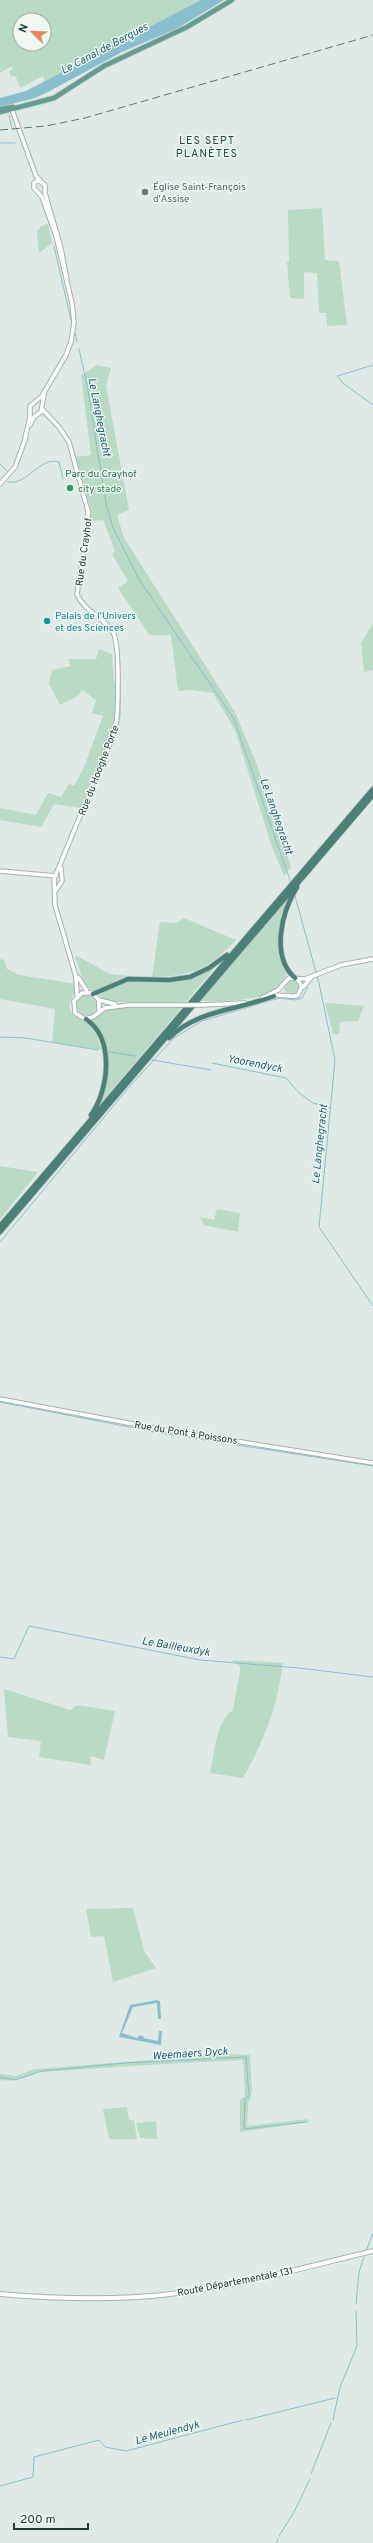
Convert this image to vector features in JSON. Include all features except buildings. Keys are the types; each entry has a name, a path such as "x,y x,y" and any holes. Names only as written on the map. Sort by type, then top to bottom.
{"highway":[{"path":"0,1232 141,1067 373,789"},
{"path":"91,993 128,979 171,980 200,973 221,960 321,855 373,795"},
{"path":"292,886 291,898 284,915 281,938 286,964 296,978"},
{"path":"0,1226 256,924"},
{"path":"141,1067 173,1034 192,1021 274,996"},
{"path":"67,1147 96,1108 105,1085 106,1069 104,1052 96,1031 86,1019"}],"main road":[{"path":"0,112 49,100 104,66 185,28 232,0"},
{"path":"0,109 12,109"},
{"name":"Route Départementale 131","path":"0,2294 84,2299 167,2295 221,2286 373,2251"}],"street":[{"path":"0,484 15,467 26,438 42,407 49,386 70,344 74,316 61,248 44,189 45,184 40,180 31,163 12,109"},
{"path":"31,163 34,189 42,197 56,236 67,281"},
{"path":"34,183 40,180"},
{"path":"38,192 44,189"},
{"path":"26,438 30,405 35,402 49,386"},
{"path":"35,402 42,407"},
{"name":"Rue du Crayhof","path":"42,407 69,442 88,511 88,525 78,596"},
{"name":"Rue du Crayhof","path":"30,412 53,421"},
{"name":"Rue du Hooghe Porte","path":"54,882 114,734 119,708 114,634 78,596"},
{"name":"Rue du Hooghe Porte","path":"62,878 63,860"},
{"path":"0,871 44,877 56,876 62,878 55,897"},
{"path":"44,877 59,884"},
{"path":"54,882 55,897 78,983 77,995 73,1002 73,1010 79,1017 86,1019 94,1017 99,1011 105,1008 129,1005 237,1004 285,994 296,997 300,994 302,987 316,975"},
{"path":"257,1000 276,991 288,979 316,975 341,965 373,959"},
{"path":"73,963 82,986 99,1000 129,1005"},
{"path":"296,978 302,987"},
{"path":"284,983 285,994"},
{"path":"77,995 91,993"},
{"path":"99,1000 99,1011"},
{"name":"Rue du Pont à Poissons","path":"0,1399 160,1429 373,1463"}],"green space":[{"path":"0,0 201,0 44,82 43,76 20,88 16,77 12,76 12,79 9,71 13,69 12,66 0,73"},
{"path":"322,208 325,260 339,261 347,325 327,326 326,313 319,313 317,273 304,272 304,299 290,298 287,262 289,262 288,210"},
{"path":"48,224 52,243 39,253 37,232 41,226"},
{"name":"Parc du Crayhof","path":"97,365 111,368 106,386 129,510 117,515 124,538 235,712 257,765 291,867 284,876 272,847 235,730 213,693 192,690 178,691 171,635 150,635 148,633 118,588 128,581 112,554 115,551 103,520 90,521 91,510 76,457 91,455 81,375"},
{"path":"373,623 373,670 364,672 361,643"},
{"path":"99,649 112,654 114,682 121,682 121,715 118,730 86,809 54,804 41,827 0,820 0,808 36,815 48,793 61,797 69,784 74,786 84,767 103,716 92,713 96,700 82,690 79,695 60,705 49,684 52,670 71,666 68,659 96,659"},
{"path":"288,898 278,937 287,974 279,987 273,992 264,996 242,1000 200,1001"},
{"path":"184,918 236,940 217,958 199,969 178,975 152,977 160,922 176,923"},
{"path":"77,956 110,974 131,976 121,978 95,992 85,985 75,957"},
{"path":"0,959 4,960 7,969 19,975 76,984 70,1003 71,1012 90,1025 98,1039 101,1050 52,1042 55,1009 0,999"},
{"path":"216,966 186,1002 120,1002 103,1000 100,995 123,981 164,982 188,979"},
{"path":"292,979 299,984 300,987 295,994 292,995 285,990 284,987 289,980"},
{"path":"86,995 94,998 97,1006 94,1014 86,1017 78,1014 75,1006 78,998"},
{"path":"325,1003 364,1006 358,1021 340,1022 339,1034 333,1034"},
{"path":"182,1007 100,1104 105,1082 106,1061 102,1041 92,1021 104,1010 113,1008"},
{"path":"0,1166 38,1172 0,1219"},
{"path":"217,1209 240,1213 238,1232 204,1225 200,1217 214,1220"},
{"path":"231,1660 283,1663 277,1695 269,1723 243,1778 210,1773 219,1730 227,1715 233,1710 240,1666"},
{"path":"4,1689 70,1710 77,1705 115,1711 104,1760 90,1756 91,1765 39,1757 41,1741 8,1737"},
{"path":"133,1908 144,1951 156,1968 113,1982 104,1936 91,1937 86,1909"},
{"path":"227,2054 250,2055 252,2092 248,2104 247,2126 308,2119 309,2122 240,2132 240,2100 245,2096 243,2060 44,2072 12,2080 0,2080 0,2074 16,2076 35,2069"},
{"path":"127,2107 129,2120 134,2120 137,2139 109,2139 103,2109"},
{"path":"156,2121 157,2139 140,2138 136,2123"}],"water":[{"path":"201,0 224,0 178,28 122,52 48,92 35,98 0,107 0,98 26,91"},
{"path":"157,2000 160,2001 161,2019 158,2019 157,2003 133,2007 122,2033 137,2038 140,2035 144,2038 158,2041 159,2031 162,2031 161,2045 119,2037 130,2005"}],"waterway":[{"name":"Le Langhegracht","path":"9,115 12,129"},
{"path":"0,143 15,143"},
{"name":"Le Langhegracht","path":"54,246 71,320"},
{"name":"Le Langhegracht","path":"75,333 77,342"},
{"name":"Le Langhegracht","path":"79,349 87,385 106,503 113,528 140,581 234,719 291,883"},
{"path":"373,365 337,376 343,383 373,405"},
{"path":"8,482 21,480 46,463 52,461 59,462 63,479"},
{"path":"0,464 8,472"},
{"name":"Le Langhegracht","path":"295,896 319,983 335,1060 319,1227 373,1306"},
{"path":"0,1242 130,1086 174,1038 202,1021 279,998 296,1000 302,998 308,987"},
{"name":"Yoorendyck","path":"0,1037 26,1038 98,1050"},
{"name":"Yoorendyck","path":"110,1052 135,1056"},
{"name":"Yoorendyck","path":"152,1060 211,1070"},
{"name":"Yoorendyck","path":"212,1063 286,1078 299,1093 313,1103 331,1108"},
{"path":"0,1402 160,1433 373,1466"},
{"name":"Le Bailleuxdyk","path":"0,1657 14,1659 29,1626 200,1660 299,1668 373,1677"},
{"name":"Weemaers Dyck","path":"0,2077 15,2080 42,2071 125,2063 246,2057 249,2096 245,2099 244,2129 306,2122"},
{"path":"366,2251 373,2233"},
{"path":"356,2304 359,2272 364,2257"},
{"path":"333,2420 340,2387 357,2346 356,2311"},
{"name":"Le Meulendyk","path":"246,2420 335,2398"},
{"name":"Le Meulendyk","path":"0,2486 33,2477 34,2457 99,2440 105,2447 126,2451 243,2420"},
{"path":"311,2474 331,2423"},
{"path":"279,2536 294,2512 310,2479"},
{"path":"276,2543 278,2539"}],"railway":[{"path":"0,130 46,126 85,118 373,35"}],"place":[{"name":"Église Saint-François d'Assise","path":"145,192"},
{"name":"city stade","path":"70,488"},
{"name":"Palais de l'Univers et des Sciences","path":"47,621"}],"district":[{"name":"LES SEPT PLANÈTES","path":"207,146"}],"water label":[{"name":"Le Canal de Bergues","path":"104,48"}]}
